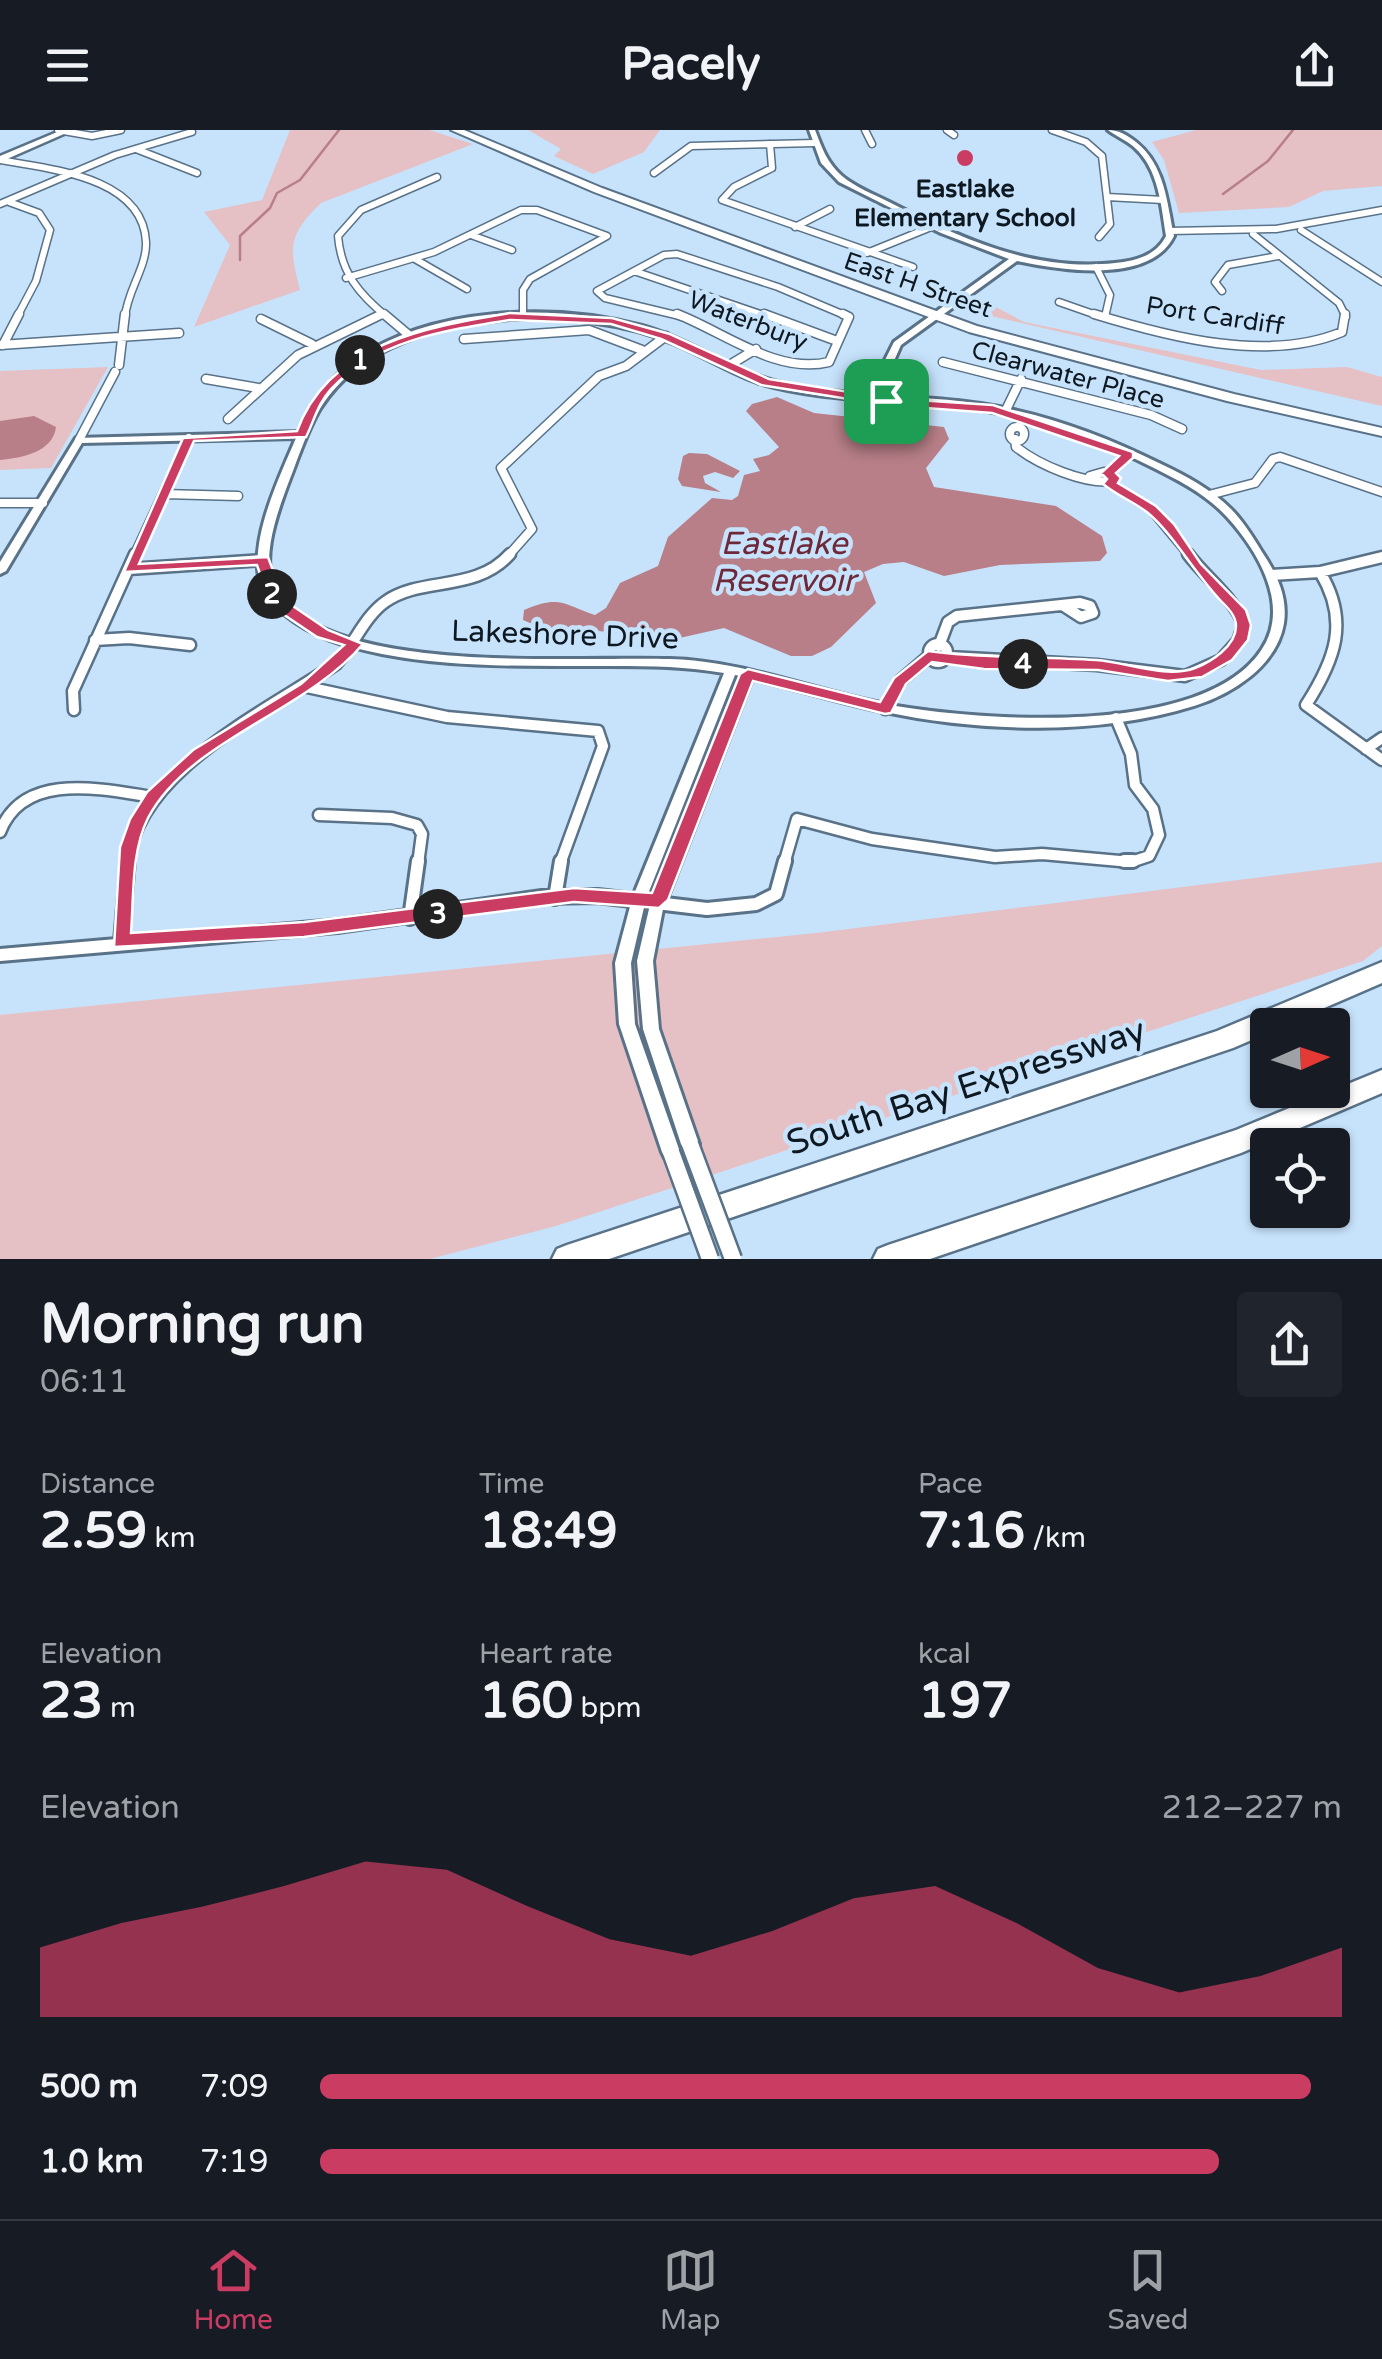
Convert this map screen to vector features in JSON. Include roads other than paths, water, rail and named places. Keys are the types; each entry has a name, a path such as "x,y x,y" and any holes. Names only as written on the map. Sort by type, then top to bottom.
{"highway":[{"name":"South Bay Expressway","path":"567,1259 1224,1040 1382,972"},
{"path":"888,1259 1241,1140 1382,1082"}],"main road":[{"name":"East H Street","path":"456,130 598,190 935,313 1232,398 1382,432"},
{"name":"East H Street","path":"481,130 634,195 935,313 1382,422"},
{"path":"0,160 64,131"}],"street":[{"path":"64,131 96,136 121,130"},
{"path":"812,130 826,163 842,180 1014,258 1096,267 1154,256 1166,245 1169,231 1150,156 1113,130"},
{"path":"865,130 872,144"},
{"path":"1052,130 1086,142 1100,153 1110,224 1100,237"},
{"path":"4,203 135,148 192,132"},
{"path":"654,173 691,146 816,143"},
{"path":"770,144 772,168 728,192 722,200 913,268"},
{"path":"135,148 197,174"},
{"path":"0,160 70,174 118,194 143,228 144,258 127,304 128,338 117,368 43,504 0,570"},
{"path":"410,336 346,278 338,240 347,221 375,202 437,177"},
{"path":"1107,197 1163,200"},
{"path":"2,345 36,280 50,230 39,213 4,203"},
{"path":"795,227 830,209"},
{"path":"1169,231 1253,234 1300,229 1382,210"},
{"path":"346,278 415,259 472,236 514,212 544,212 606,235 605,242 530,279 523,290 523,316"},
{"path":"867,253 936,225"},
{"path":"1300,229 1382,282"},
{"name":"Port Cardiff","path":"1059,302 1105,318 1270,348 1310,346 1338,335 1346,324 1342,307 1253,234"},
{"path":"472,236 512,250"},
{"name":"Waterbury","path":"677,254 749,276 849,317 838,341 829,362 816,367 756,349 667,311 600,296 600,288 664,255 677,254"},
{"path":"1222,291 1215,282 1228,265 1278,256"},
{"path":"886,401 885,370 892,352 935,313 1014,258"},
{"path":"415,259 466,289"},
{"path":"1096,267 1110,296 1105,318"},
{"path":"634,272 730,300 809,334 838,341"},
{"path":"228,419 282,364 312,344 383,314"},
{"name":"Lakeshore Drive","path":"523,316 612,321 666,336 766,382 886,401 1005,412 1128,455 1172,472 1209,495 1239,524 1271,575 1279,620 1272,642 1249,672 1197,702 1116,718 967,722 885,709 730,670 653,662 507,664 356,644 322,634 277,603 263,560 312,408 334,379 373,352 410,336 470,321 523,316"},
{"path":"261,319 312,344"},
{"path":"464,339 589,330 642,350"},
{"path":"2,345 179,333"},
{"path":"120,941 130,847 139,819 154,797 199,754 307,687 356,644 368,618 388,598 494,571 532,529 501,468 599,376 620,373 642,350 666,336"},
{"path":"728,366 756,349"},
{"name":"Clearwater Place","path":"943,362 1151,415 1182,430"},
{"path":"206,379 258,388"},
{"path":"1005,412 1021,379"},
{"path":"80,440 302,434"},
{"path":"74,710 73,691 189,438"},
{"path":"928,656 939,661 949,658 984,664 1098,665 1168,676 1196,674 1233,649 1244,625 1238,610 1208,581 1156,514 1109,478 1034,458 1016,447 1015,439"},
{"path":"1109,478 1128,455"},
{"path":"1209,495 1254,482 1273,459 1280,457 1382,492"},
{"path":"164,494 238,496"},
{"path":"0,504 43,504"},
{"path":"1271,575 1320,572 1382,557"},
{"path":"130,568 263,560"},
{"path":"1320,572 1338,608 1339,646 1306,705 1310,712 1382,760"},
{"path":"939,646 948,622 956,616 1064,606"},
{"path":"95,640 128,638 190,645"},
{"path":"885,709 900,681 928,656 929,648 939,646 948,650 949,658"},
{"path":"710,1259 627,1024 622,976 639,899 730,670"},
{"path":"732,1259 647,1011 645,961 659,900 748,674"},
{"path":"307,687 417,715 527,727 590,726 598,731 603,746 557,873 555,898"},
{"path":"0,955 120,941 410,918 555,898 659,900 715,912 776,894 797,819 872,839 994,857 1042,854 1131,862 1149,856 1158,836 1154,809 1135,785 1131,754 1116,718"},
{"path":"1366,748 1382,738"},
{"path":"0,832 16,802 44,791 111,791 154,797"},
{"path":"319,815 392,818 417,825 422,834 410,918"}],"water":[{"name":"Eastlake Reservoir","path":"777,397 814,413 944,427 949,439 926,468 934,487 1056,506 1102,536 1107,553 1100,561 1000,565 944,576 904,562 883,564 864,572 876,603 831,647 812,656 791,656 724,628 675,639 598,631 576,643 523,620 524,610 554,602 595,615 606,608 620,583 658,566 668,537 712,498 732,500 738,496 744,475 760,471 753,459 769,455 779,447 746,411 752,404"},
{"path":"34,416 56,427 54,436 43,448 0,460 0,421"},
{"path":"707,454 740,471 733,478 715,472 703,476 705,483 721,492 682,486 678,479 683,456"}],"waterway":[{"path":"240,260 240,236 270,208 277,193 300,180 339,130"},
{"path":"1223,194 1268,161 1293,130"}],"place":[{"name":"Eastlake Elementary School","path":"965,158"}]}
